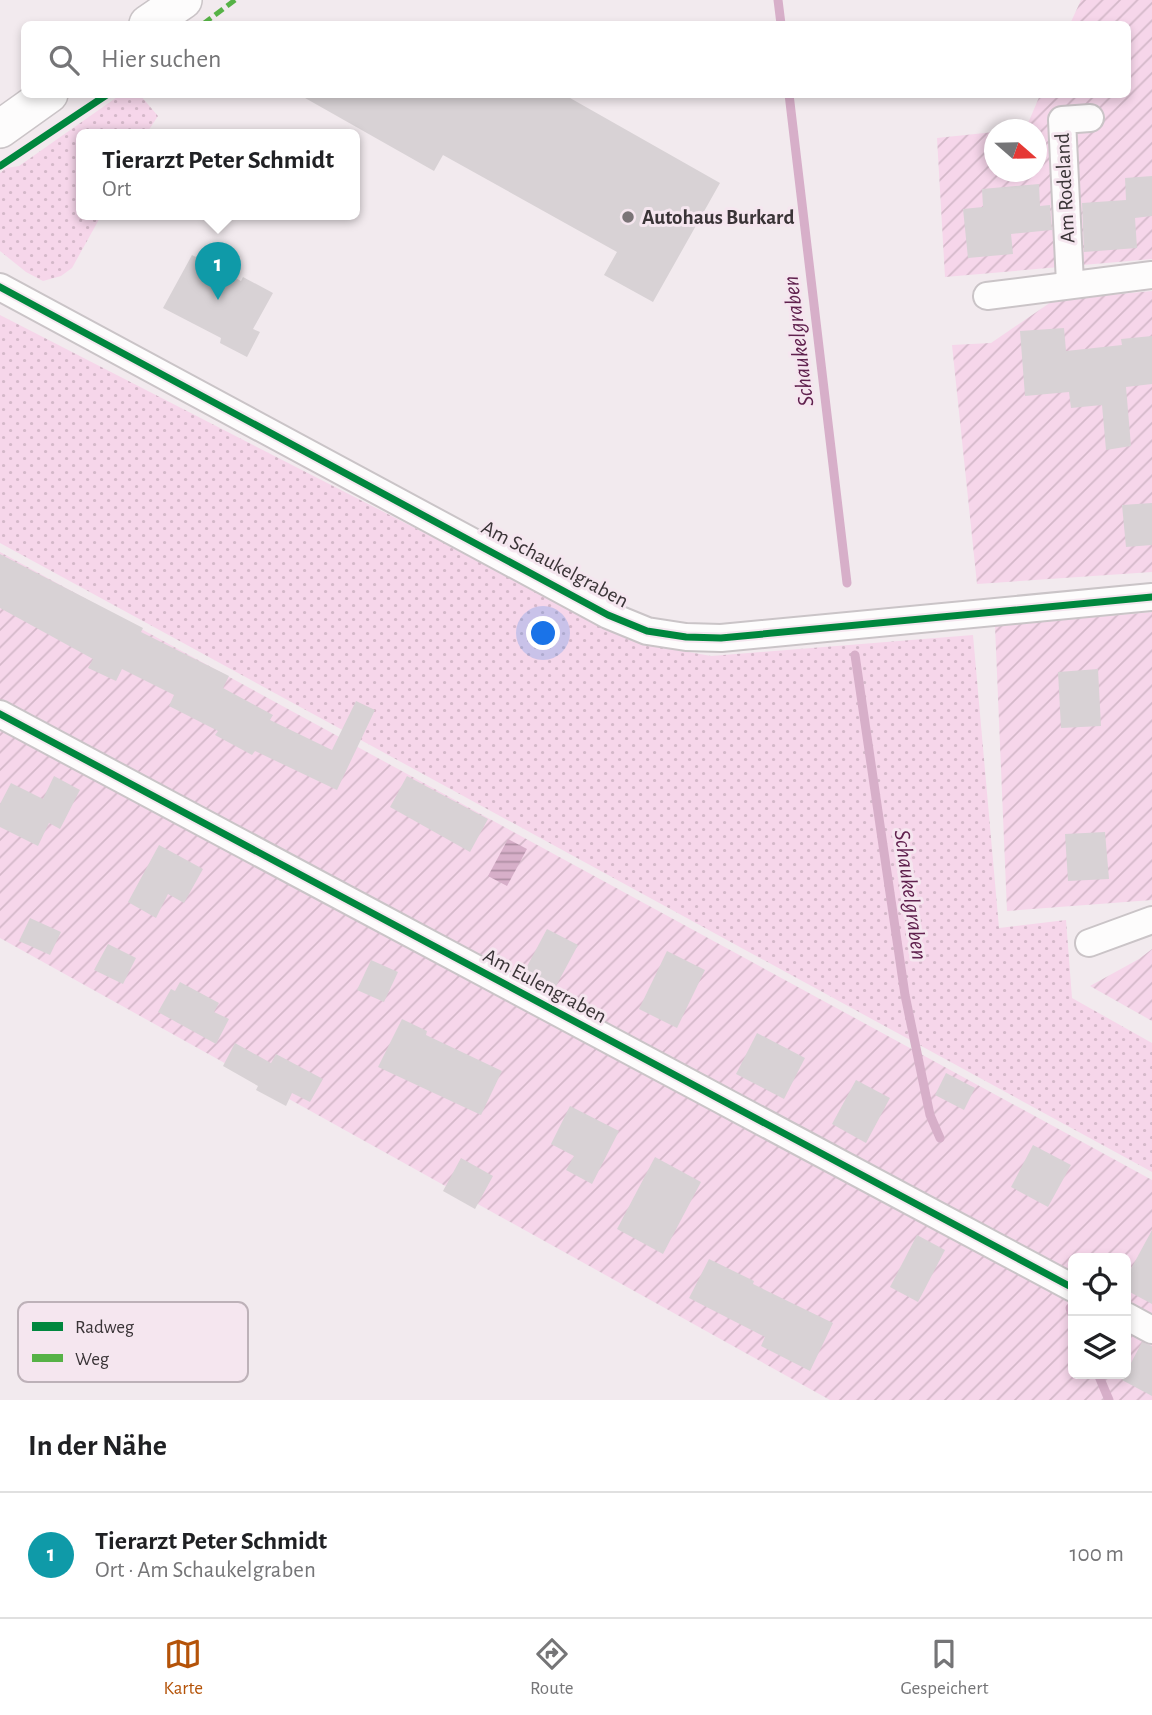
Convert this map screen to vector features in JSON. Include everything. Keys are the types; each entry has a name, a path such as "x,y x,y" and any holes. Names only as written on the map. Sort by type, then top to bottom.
{"main road":[{"path":"152,21 183,0"},
{"path":"0,129 43,98"}],"street":[{"name":"Am Rodeland","path":"1070,284 1062,120 1090,118"},
{"path":"987,296 1152,275"},
{"name":"Am Schaukelgraben","path":"0,287 608,614 647,631 686,637 721,638 1152,597"},
{"name":"Am Eulengraben","path":"0,714 1068,1285"},
{"path":"1089,943 1152,920"},
{"path":"1131,1319 1152,1330"}],"shaded area":[{"path":"1081,0 1152,0 1152,259 945,277 937,138 984,133 984,182 1047,182 1047,119 1030,119 1039,98 1131,98 1131,21 1071,21"},
{"path":"116,98 143,98 158,116 149,129 76,129 76,220 99,220 72,268 61,276 43,281 26,272 0,251 0,173 6,168 19,166"},
{"path":"1152,291 1152,572 977,584 952,345 991,343 1054,300"},
{"path":"0,315 639,643 711,656 973,635 999,928 1066,920 1072,998 1152,1043 1152,1172 0,543"},
{"path":"0,552 1152,1180 1152,1315 1131,1304 1131,1253 1068,1253 1068,1271 0,705"},
{"path":"1152,612 1152,900 1007,911 995,626"},
{"path":"0,728 1068,1298 1068,1379 1131,1379 1131,1332 1152,1343 1152,1400 830,1400 0,938"},
{"path":"508,839 527,849 507,886 488,876"},
{"path":"1152,949 1152,1021 1090,986 1139,959"}],"building":[{"name":"Autohaus Burkard","path":"305,98 570,98 720,183 653,302 604,275 617,252 443,155 434,171"},
{"path":"1152,176 1152,216 1135,218 1137,248 1084,252 1082,203 1126,200 1125,178"},
{"path":"1039,184 1040,206 1050,205 1052,230 1011,234 1013,254 968,258 963,209 983,207 982,189"},
{"path":"192,255 241,281 243,277 273,293 253,329 260,332 247,357 220,343 221,338 163,308"},
{"path":"1064,328 1066,351 1122,345 1121,339 1152,336 1152,384 1126,387 1131,446 1106,450 1102,405 1071,408 1069,392 1025,396 1020,331"},
{"path":"1152,503 1152,545 1126,547 1122,505"},
{"path":"0,554 143,628 141,632 229,676 223,688 273,715 270,720 332,750 356,701 375,710 337,790 255,751 252,755 215,735 218,731 169,706 174,695 122,669 116,681 88,668 93,659 0,608"},
{"path":"1098,669 1101,726 1061,728 1058,672"},
{"path":"54,776 80,790 60,829 49,823 38,846 0,827 0,804 11,783 43,799"},
{"path":"407,776 488,819 470,852 390,807"},
{"path":"1105,832 1109,879 1068,881 1065,834"},
{"path":"159,845 203,869 184,903 168,894 156,918 128,902"},
{"path":"30,918 61,932 50,955 19,941"},
{"path":"547,929 578,945 555,988 524,972"},
{"path":"108,944 136,958 123,984 94,970"},
{"path":"667,951 705,970 677,1028 639,1009"},
{"path":"371,960 398,972 384,1002 357,990"},
{"path":"180,982 219,1003 214,1012 229,1019 216,1044 158,1012 171,989 175,991"},
{"path":"402,1019 427,1031 426,1035 502,1071 481,1115 378,1067"},
{"path":"757,1033 805,1058 784,1099 736,1074"},
{"path":"235,1043 271,1063 276,1054 323,1079 310,1102 292,1093 286,1106 256,1090 258,1086 223,1066"},
{"path":"946,1073 975,1088 964,1110 935,1095"},
{"path":"856,1080 890,1098 866,1143 832,1124"},
{"path":"570,1106 619,1131 592,1184 566,1170 574,1156 551,1144"},
{"path":"1033,1145 1071,1165 1048,1207 1011,1187"},
{"path":"655,1157 701,1182 663,1254 617,1229"},
{"path":"461,1158 493,1176 475,1209 443,1191"},
{"path":"1152,1230 1152,1304 1131,1293 1131,1269"},
{"path":"917,1235 945,1250 918,1302 890,1287"},
{"path":"709,1259 833,1323 810,1371 761,1346 765,1337 689,1298"},
{"path":"1142,1342 1152,1346 1152,1396 1122,1380 1131,1379 1131,1363"}],"waterway":[{"name":"Schaukelgraben","path":"778,0 781,21"},
{"name":"Schaukelgraben","path":"789,98 847,583"},
{"name":"Schaukelgraben","path":"855,655 905,995 930,1115 940,1138"},
{"name":"Schaukelgraben","path":"1100,1379 1109,1400"}],"marked path":[{"path":"207,21 235,0"}],"cycle path":[{"path":"0,166 102,98"},
{"path":"0,287 608,615 647,631 686,637 721,638 1152,597"},
{"path":"0,714 1068,1285"}],"place":[{"name":"Autohaus Burkard","path":"628,217"},
{"name":"Tierarzt Peter Schmidt","path":"218,300"}]}
